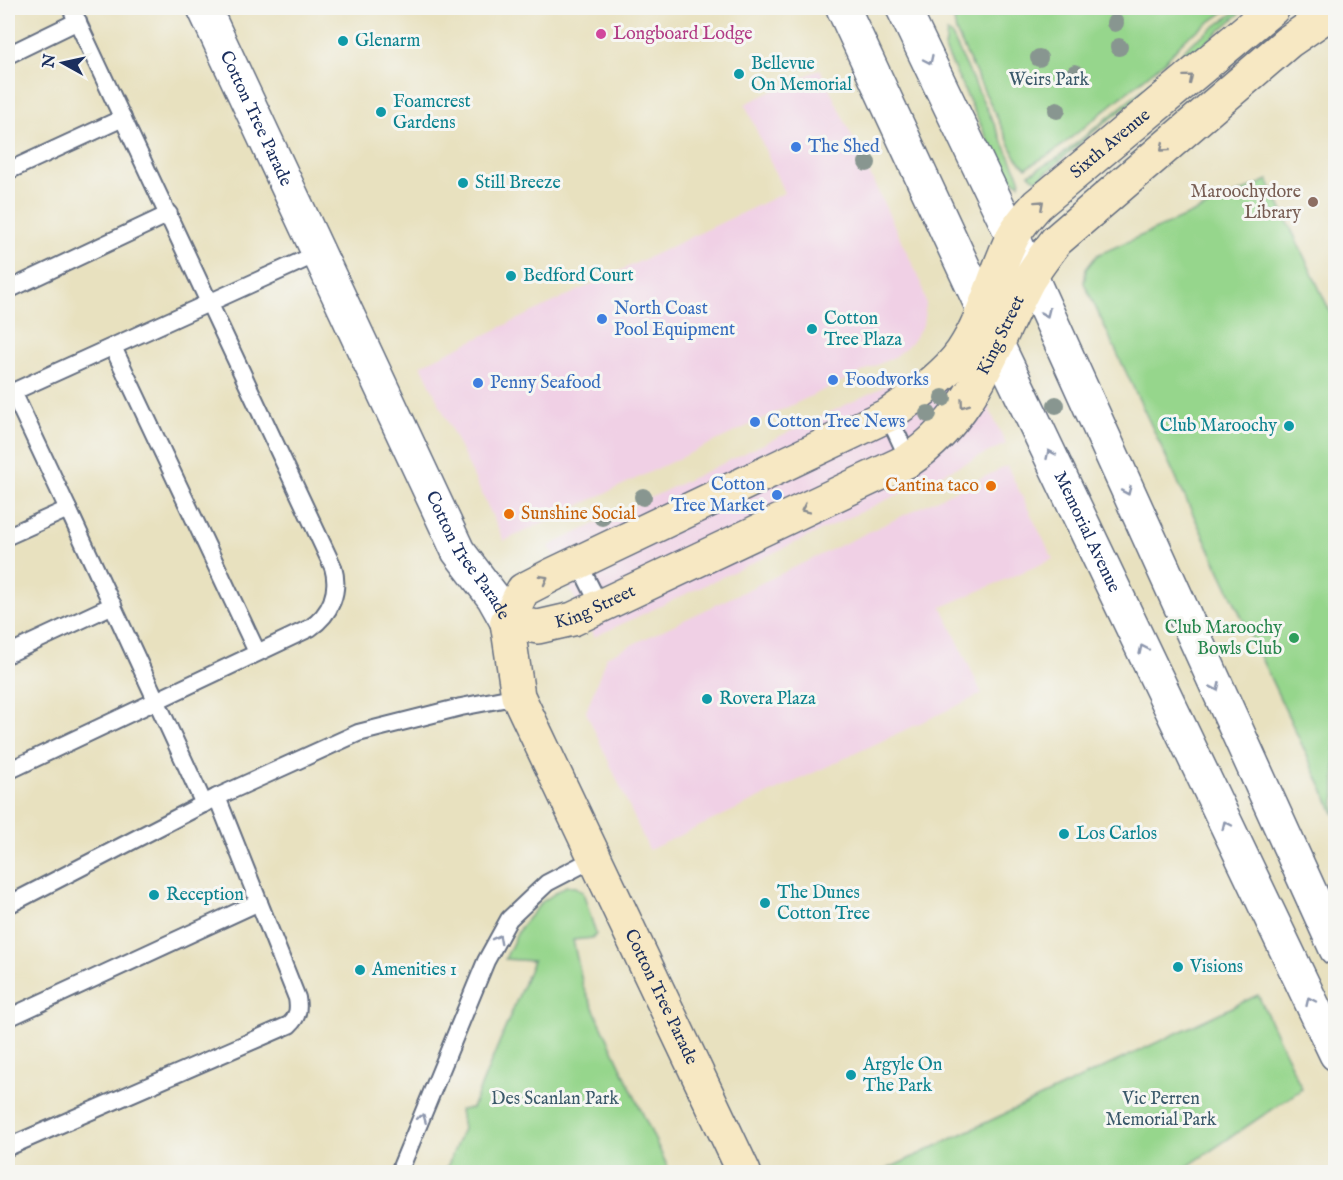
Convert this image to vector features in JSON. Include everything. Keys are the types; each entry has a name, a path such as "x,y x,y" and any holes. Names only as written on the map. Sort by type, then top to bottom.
{"street":[{"name":"Cotton Tree Parade","path":"204,8 458,551 493,597 507,622 518,696 744,1173"},
{"name":"Memorial Avenue","path":"843,8 998,346 1335,1054"},
{"path":"903,8 1012,237 1335,948"},
{"name":"Sixth Avenue","path":"983,309 1012,237 1038,206 1273,8"},
{"name":"Sixth Avenue","path":"1030,278 1056,241 1081,219 1288,42 1320,20 1335,13"},
{"name":"King Street","path":"983,309 961,354 932,382 888,416 523,590 507,622 538,627 573,619 909,460 926,448 967,401 998,346 1030,278"}],"lane":[{"path":"8,55 74,14 211,303 336,577 336,591 331,604 316,624 8,771"},
{"path":"8,171 123,118"},
{"path":"8,290 169,213"},
{"path":"8,1147 289,1025 294,1021 299,1007 259,902 157,700 68,509 10,393 319,253"},
{"path":"113,347 257,652"},
{"path":"888,416 909,460"},
{"path":"8,536 68,509"},
{"path":"578,562 600,606"},
{"path":"8,654 113,605"},
{"path":"8,905 210,801 358,733 461,707 518,696"},
{"path":"399,1173 486,962 509,919 547,883 595,858"},
{"path":"8,1018 259,902"}],"shaded area":[{"path":"820,69 921,282 926,304 923,325 911,343 894,357 504,541 421,365 784,193 745,104"},
{"name":"Cotton Tree Market","path":"961,350 1006,444 594,637 549,546"},
{"path":"1007,466 1053,559 942,607 982,694 649,850 586,712 606,657"}],"green space":[{"name":"Weirs Park","path":"1053,8 1230,8 1185,39 1164,62 1055,151 1026,168 1016,157 956,32 954,20 963,17"},
{"path":"1241,8 1246,8 1172,72 1093,132 1039,179 1036,180 1029,174 1058,158 1167,70 1189,45"},
{"path":"947,32 951,34 1020,178 1019,184 1002,170 945,49"},
{"name":"Club Maroochy Bowls Club","path":"1268,180 1335,322 1335,815 1084,283 1086,269 1097,255"},
{"name":"Des Scanlan Park","path":"566,886 576,887 583,892 596,934 593,938 573,940 583,986 670,1172 445,1172 463,1129 460,1110 472,1108 533,961 505,959 520,928 542,902"},
{"name":"Vic Perren Memorial Park","path":"1258,995 1302,1089 1179,1172 881,1172"}],"place":[{"name":"Longboard Lodge","path":"601,34"},
{"name":"Glenarm","path":"343,41"},
{"name":"Bellevue On Memorial","path":"739,74"},
{"name":"Foamcrest Gardens","path":"381,112"},
{"name":"The Shed","path":"796,147"},
{"name":"Still Breeze","path":"463,183"},
{"name":"Maroochydore Library","path":"1313,202"},
{"name":"Bedford Court","path":"511,276"},
{"name":"North Coast Pool Equipment","path":"602,319"},
{"name":"Cotton Tree Plaza","path":"812,329"},
{"name":"Foodworks","path":"833,380"},
{"name":"Penny Seafood","path":"478,383"},
{"name":"Cotton Tree News","path":"755,422"},
{"name":"Club Maroochy","path":"1289,426"},
{"name":"Cantina taco","path":"991,486"},
{"name":"Cotton Tree Market","path":"777,495"},
{"name":"Sunshine Social","path":"509,514"},
{"name":"Club Maroochy Bowls Club","path":"1294,638"},
{"name":"Rovera Plaza","path":"707,699"},
{"name":"Los Carlos","path":"1064,834"},
{"name":"Reception","path":"154,895"},
{"name":"The Dunes Cotton Tree","path":"765,903"},
{"name":"Visions","path":"1178,967"},
{"name":"Amenities 1","path":"360,970"},
{"name":"Argyle On The Park","path":"851,1075"}]}
